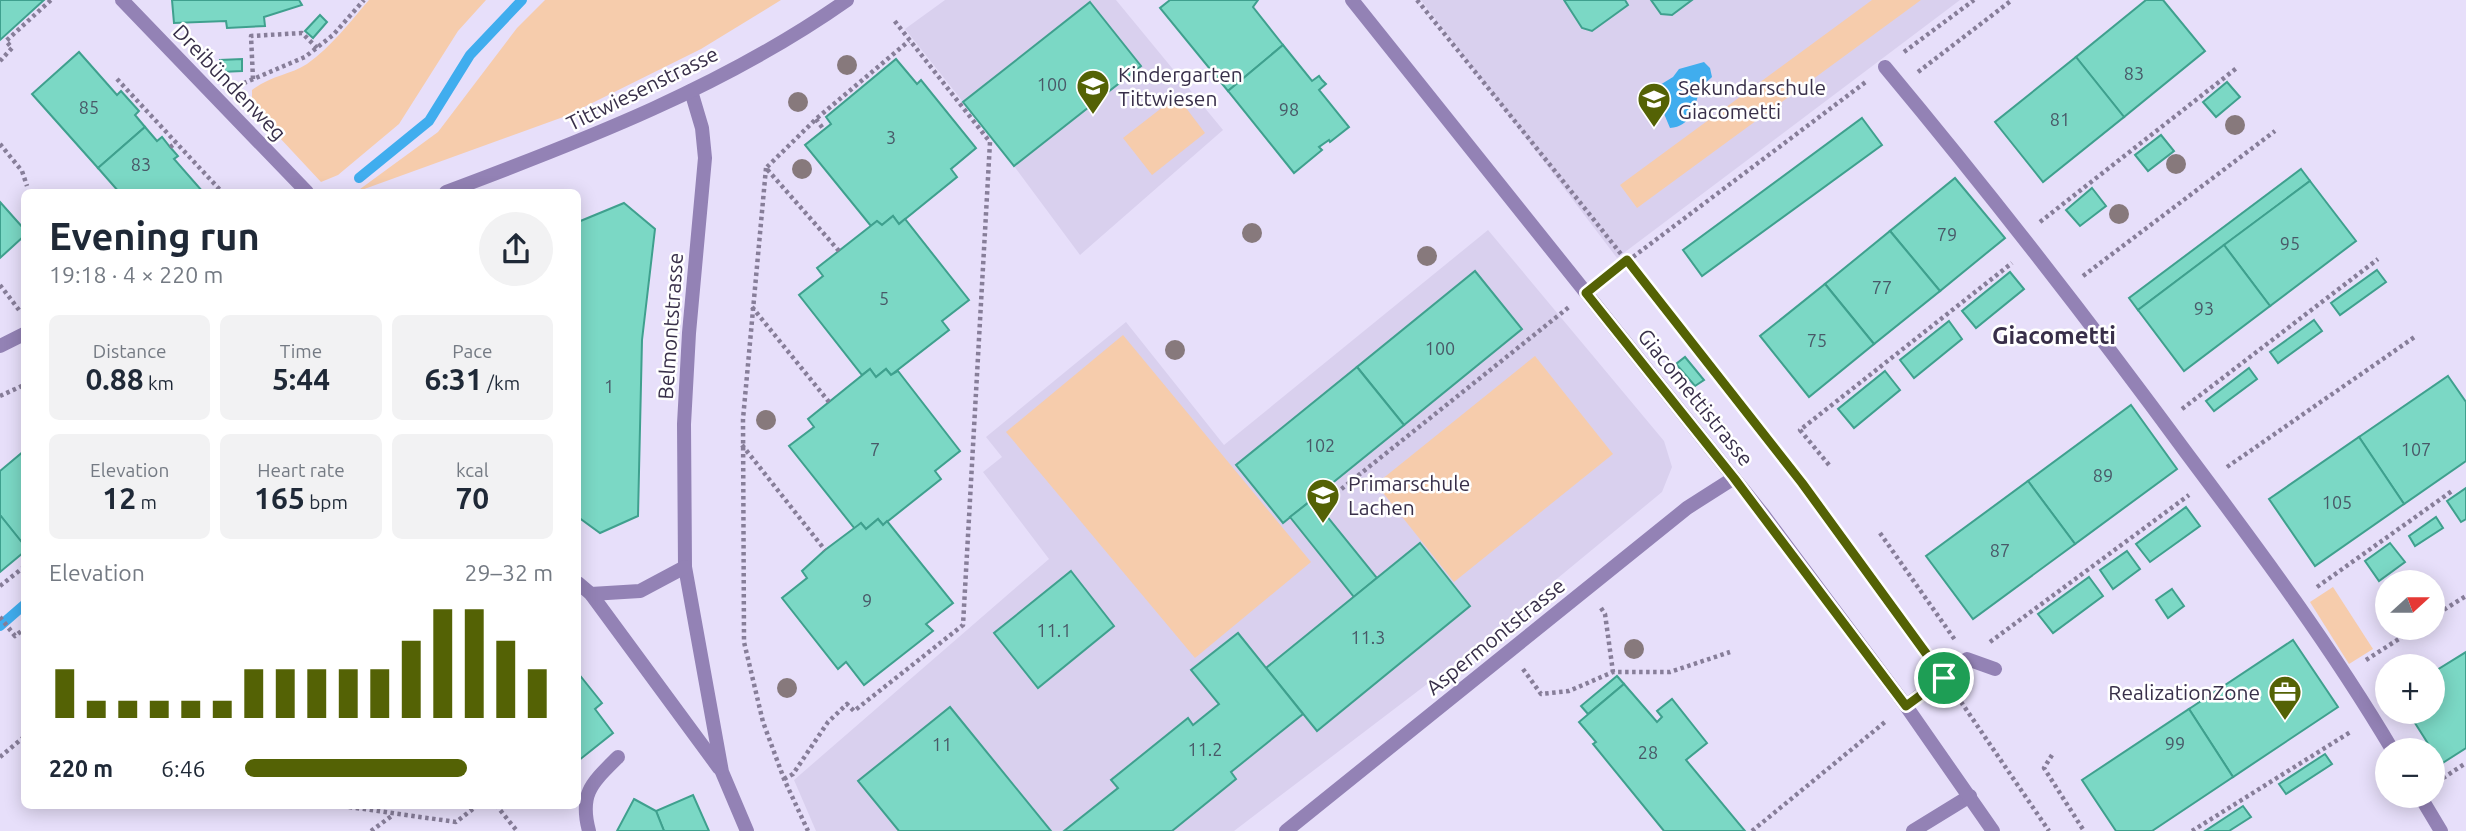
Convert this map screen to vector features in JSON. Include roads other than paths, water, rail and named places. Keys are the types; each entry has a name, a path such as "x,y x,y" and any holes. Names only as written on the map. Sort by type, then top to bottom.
{"street":[{"name":"Dreibündenweg","path":"122,0 304,189"},
{"name":"Tittwiesenstrasse","path":"454,189 599,135 691,91 820,19 847,0"},
{"name":"Giacomettistrasse","path":"1352,0 1734,478 1906,706 1993,831"},
{"path":"1885,67 2066,290 2296,602 2385,738"},
{"name":"Belmontstrasse","path":"691,91 702,128 705,158 687,372 685,567 722,772 747,831"},
{"path":"0,346 21,336"},
{"name":"Aspermontstrasse","path":"1286,831 1687,509 1734,478"},
{"path":"591,594 640,591 685,567"},
{"name":"Belmontstrasse","path":"581,586 591,594 722,772"},
{"path":"1906,706 1968,659 1995,669"},
{"path":"589,831 584,811 590,786 618,757"},
{"path":"1913,831 1970,796"},
{"path":"2427,808 2441,831"}],"water":[{"path":"1704,62 1710,68 1712,77 1701,88 1687,120 1670,128 1662,109 1655,102 1655,88 1673,77 1679,69"}],"waterway":[{"path":"359,178 429,121 470,55 522,0"},
{"path":"0,626 21,608"}],"place":[{"name":"Kindergarten Tittwiesen","path":"1093,116"},
{"name":"Sekundarschule Giacometti","path":"1654,129"},
{"name":"Primarschule Lachen","path":"1323,525"},
{"name":"RealizationZone","path":"2285,722"}],"district":[{"name":"Giacometti","path":"2054,335"}]}
